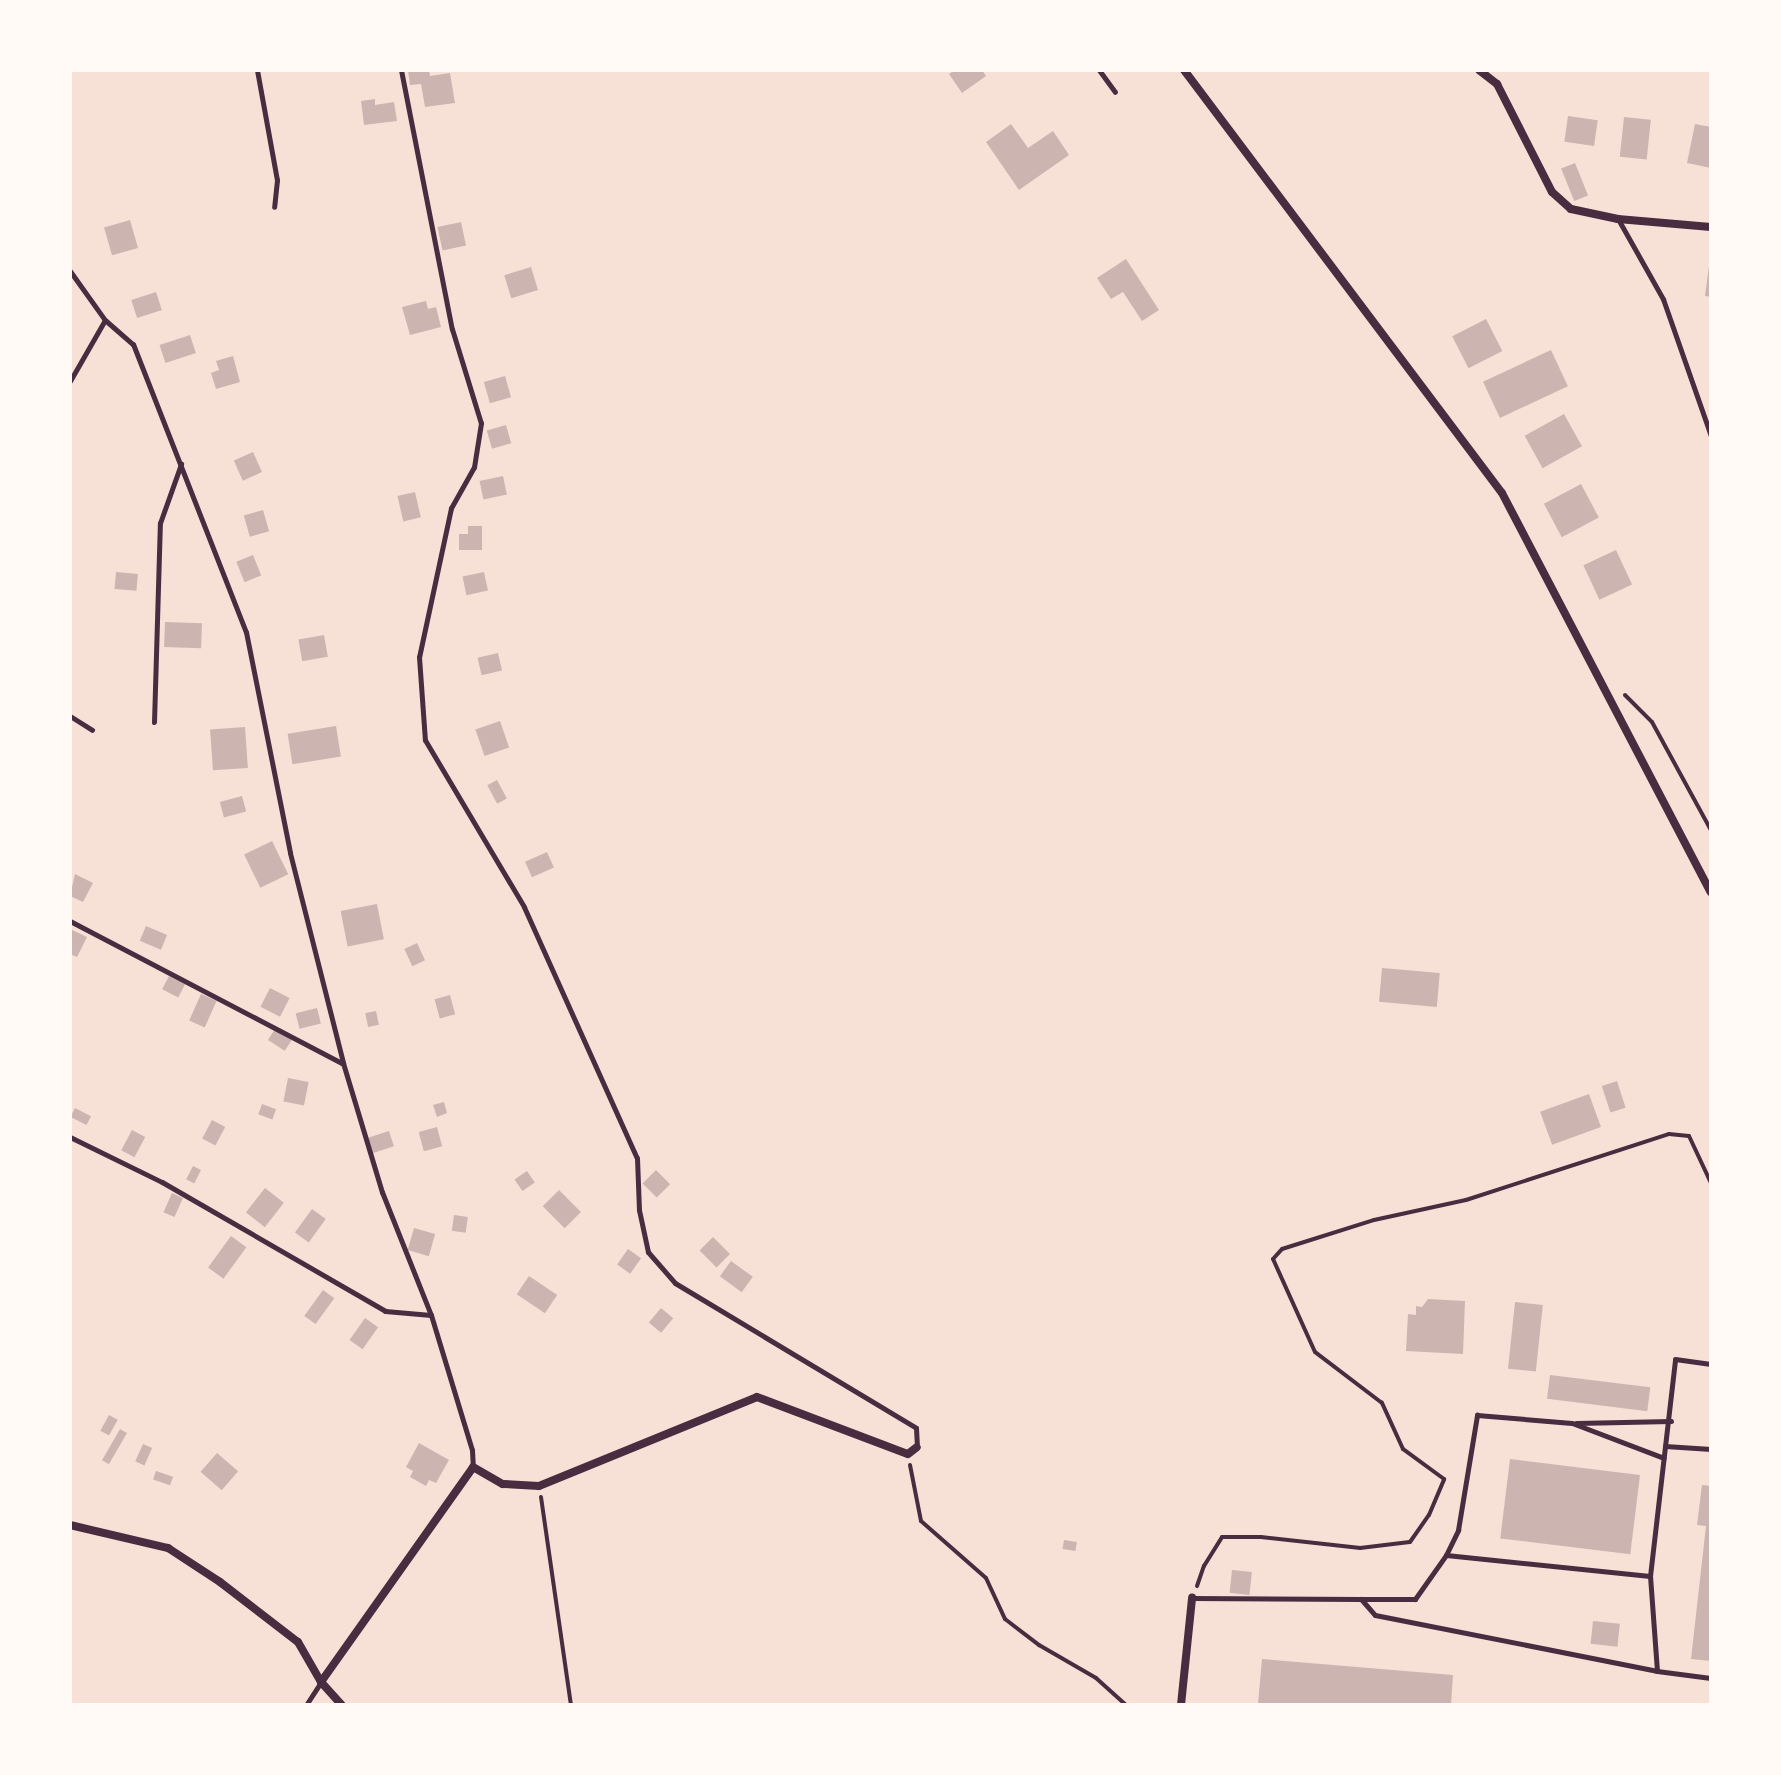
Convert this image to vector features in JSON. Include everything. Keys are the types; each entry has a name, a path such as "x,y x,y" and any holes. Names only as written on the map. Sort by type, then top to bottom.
{"street":[{"path":"1184,70 1502,493 1711,892"},
{"path":"1479,70 1497,84 1552,192 1571,209 1618,219 1711,227"},
{"path":"321,1682 473,1467 503,1484 539,1486 757,1397 908,1454 917,1447"},
{"path":"70,1525 168,1548 220,1582 298,1642 321,1682 342,1705"},
{"path":"1181,1705 1192,1598"}],"lane":[{"path":"257,70 277,180 274,207"},
{"path":"401,70 452,329 481,423 474,467 451,508 419,657 425,740 524,907 637,1158 639,1210 648,1252 675,1283 916,1428 917,1447"},
{"path":"1099,70 1115,92"},
{"path":"1618,219 1663,299 1711,436"},
{"path":"70,271 105,320 133,344 246,632 290,853 343,1063 382,1192 431,1315 472,1450 473,1467"},
{"path":"70,381 105,320"},
{"path":"154,722 160,523 181,463"},
{"path":"70,716 92,730"},
{"path":"70,921 343,1063"},
{"path":"70,1137 162,1182 385,1311 431,1315"},
{"path":"1657,1671 1650,1576 1665,1446 1671,1421 1675,1359 1711,1364"},
{"path":"1192,1598 1415,1599 1446,1555 1458,1530 1477,1415 1572,1423 1671,1421"},
{"path":"1572,1423 1664,1458"},
{"path":"1665,1446 1711,1449"},
{"path":"1446,1555 1650,1576"},
{"path":"1361,1599 1375,1615 1657,1671 1711,1678"},
{"path":"306,1705 321,1682"}],"path":[{"path":"1620,690 1652,722 1711,830"},
{"path":"1192,1598 1204,1566 1222,1537 1261,1537 1360,1548 1410,1542 1429,1515 1444,1479 1403,1449 1382,1403 1315,1352 1273,1259 1282,1249 1374,1220 1466,1200 1669,1134 1689,1136 1711,1183"},
{"path":"908,1454 921,1521 986,1578 1005,1619 1039,1645 1096,1678 1126,1705"},
{"path":"539,1486 571,1705"}],"building":[{"path":"408,70 429,70 430,76 450,73 455,103 425,107 421,84 410,85"},
{"path":"955,70 982,70 986,76 962,93 949,74"},
{"path":"375,99 375,105 394,102 397,121 364,125 361,101"},
{"path":"1568,116 1598,120 1594,146 1564,142"},
{"path":"1624,117 1651,120 1647,160 1620,157"},
{"path":"1011,124 1028,148 1053,131 1069,155 1019,190 986,142"},
{"path":"1695,124 1711,127 1711,168 1687,163"},
{"path":"1575,163 1588,195 1574,201 1561,169"},
{"path":"130,220 138,248 112,255 104,227"},
{"path":"461,222 466,245 443,250 438,227"},
{"path":"1126,259 1159,310 1142,321 1123,292 1111,299 1097,278"},
{"path":"531,267 538,290 511,298 504,275"},
{"path":"1711,267 1711,297 1705,296"},
{"path":"156,292 162,310 137,318 131,300"},
{"path":"426,301 428,309 436,307 441,327 410,335 402,307"},
{"path":"1486,319 1502,351 1468,368 1452,336"},
{"path":"190,335 196,353 165,363 160,345"},
{"path":"1551,350 1568,386 1500,418 1483,382"},
{"path":"233,356 240,382 216,389 211,373 219,370 216,361"},
{"path":"505,376 511,397 490,403 484,382"},
{"path":"1564,414 1582,446 1543,468 1525,436"},
{"path":"506,425 511,443 492,449 487,431"},
{"path":"253,452 262,472 243,481 234,461"},
{"path":"503,476 507,495 483,500 480,481"},
{"path":"1581,484 1599,518 1562,537 1544,504"},
{"path":"415,492 421,517 403,521 397,496"},
{"path":"263,510 269,531 250,537 244,516"},
{"path":"468,526 482,526 482,550 459,550 459,534 468,534"},
{"path":"1616,550 1632,584 1599,600 1583,565"},
{"path":"253,555 261,575 245,582 236,562"},
{"path":"116,572 138,574 136,591 115,589"},
{"path":"484,572 488,591 466,595 462,577"},
{"path":"165,622 202,623 201,648 164,647"},
{"path":"324,635 328,657 302,661 298,640"},
{"path":"498,653 502,671 482,675 478,658"},
{"path":"500,721 509,747 485,756 475,729"},
{"path":"336,726 341,757 292,764 288,734"},
{"path":"245,727 248,768 213,770 210,729"},
{"path":"497,780 507,799 497,804 487,785"},
{"path":"242,796 246,811 224,817 220,802"},
{"path":"272,841 288,874 260,888 244,855"},
{"path":"547,852 554,868 532,877 525,862"},
{"path":"75,874 93,883 83,902 70,896"},
{"path":"377,904 384,939 348,946 341,911"},
{"path":"146,926 167,935 161,950 140,941"},
{"path":"70,929 87,937 77,957 70,954"},
{"path":"417,943 425,960 412,966 404,949"},
{"path":"1382,968 1440,973 1437,1007 1379,1002"},
{"path":"169,976 185,984 178,998 162,989"},
{"path":"270,988 290,998 280,1017 260,1007"},
{"path":"201,994 217,1001 205,1027 189,1020"},
{"path":"450,995 455,1014 440,1018 435,999"},
{"path":"317,1008 321,1024 300,1029 296,1013"},
{"path":"376,1011 379,1025 368,1027 365,1013"},
{"path":"275,1029 292,1040 285,1051 268,1040"},
{"path":"288,1078 309,1082 304,1106 283,1102"},
{"path":"1617,1081 1626,1108 1610,1113 1602,1086"},
{"path":"1589,1094 1601,1127 1552,1145 1540,1112"},
{"path":"444,1102 447,1113 437,1117 433,1105"},
{"path":"262,1104 276,1109 272,1119 258,1114"},
{"path":"75,1108 91,1116 86,1125 70,1117"},
{"path":"212,1120 225,1127 215,1146 202,1139"},
{"path":"437,1127 442,1146 424,1151 419,1132"},
{"path":"132,1130 145,1137 134,1157 121,1150"},
{"path":"389,1131 394,1146 373,1153 368,1138"},
{"path":"193,1166 201,1170 194,1183 186,1179"},
{"path":"656,1170 670,1184 657,1198 643,1183"},
{"path":"527,1171 535,1183 522,1191 515,1179"},
{"path":"265,1188 284,1203 265,1227 246,1212"},
{"path":"559,1190 581,1212 565,1228 543,1206"},
{"path":"172,1193 183,1198 174,1217 163,1212"},
{"path":"312,1209 326,1219 309,1242 295,1232"},
{"path":"454,1215 468,1217 466,1233 452,1231"},
{"path":"414,1228 435,1234 429,1256 408,1250"},
{"path":"231,1236 246,1247 223,1279 208,1268"},
{"path":"713,1237 730,1254 717,1267 700,1250"},
{"path":"628,1249 641,1258 630,1274 617,1265"},
{"path":"731,1261 753,1277 742,1292 720,1276"},
{"path":"529,1276 557,1295 545,1313 517,1294"},
{"path":"323,1290 334,1298 316,1324 304,1316"},
{"path":"1428,1299 1465,1301 1463,1354 1406,1351 1408,1314 1416,1315 1416,1306 1422,1307"},
{"path":"1515,1302 1543,1305 1536,1372 1508,1369"},
{"path":"661,1308 673,1318 661,1333 649,1323"},
{"path":"365,1318 378,1327 363,1349 350,1340"},
{"path":"1550,1375 1650,1387 1647,1411 1547,1399"},
{"path":"109,1415 118,1420 109,1436 100,1431"},
{"path":"120,1429 127,1433 109,1464 102,1460"},
{"path":"419,1443 449,1460 436,1483 429,1480 426,1486 410,1477 413,1471 406,1467"},
{"path":"143,1444 152,1448 144,1465 135,1461"},
{"path":"217,1453 238,1471 222,1490 201,1472"},
{"path":"1510,1459 1640,1475 1630,1554 1500,1538"},
{"path":"156,1471 173,1477 170,1485 153,1480"},
{"path":"1702,1485 1711,1486 1711,1661 1691,1659 1706,1526 1697,1525"},
{"path":"1064,1540 1077,1542 1075,1551 1063,1549"},
{"path":"1232,1570 1252,1572 1249,1595 1230,1593"},
{"path":"1593,1621 1620,1624 1617,1647 1591,1644"},
{"path":"1262,1659 1453,1675 1451,1705 1258,1704"}]}
